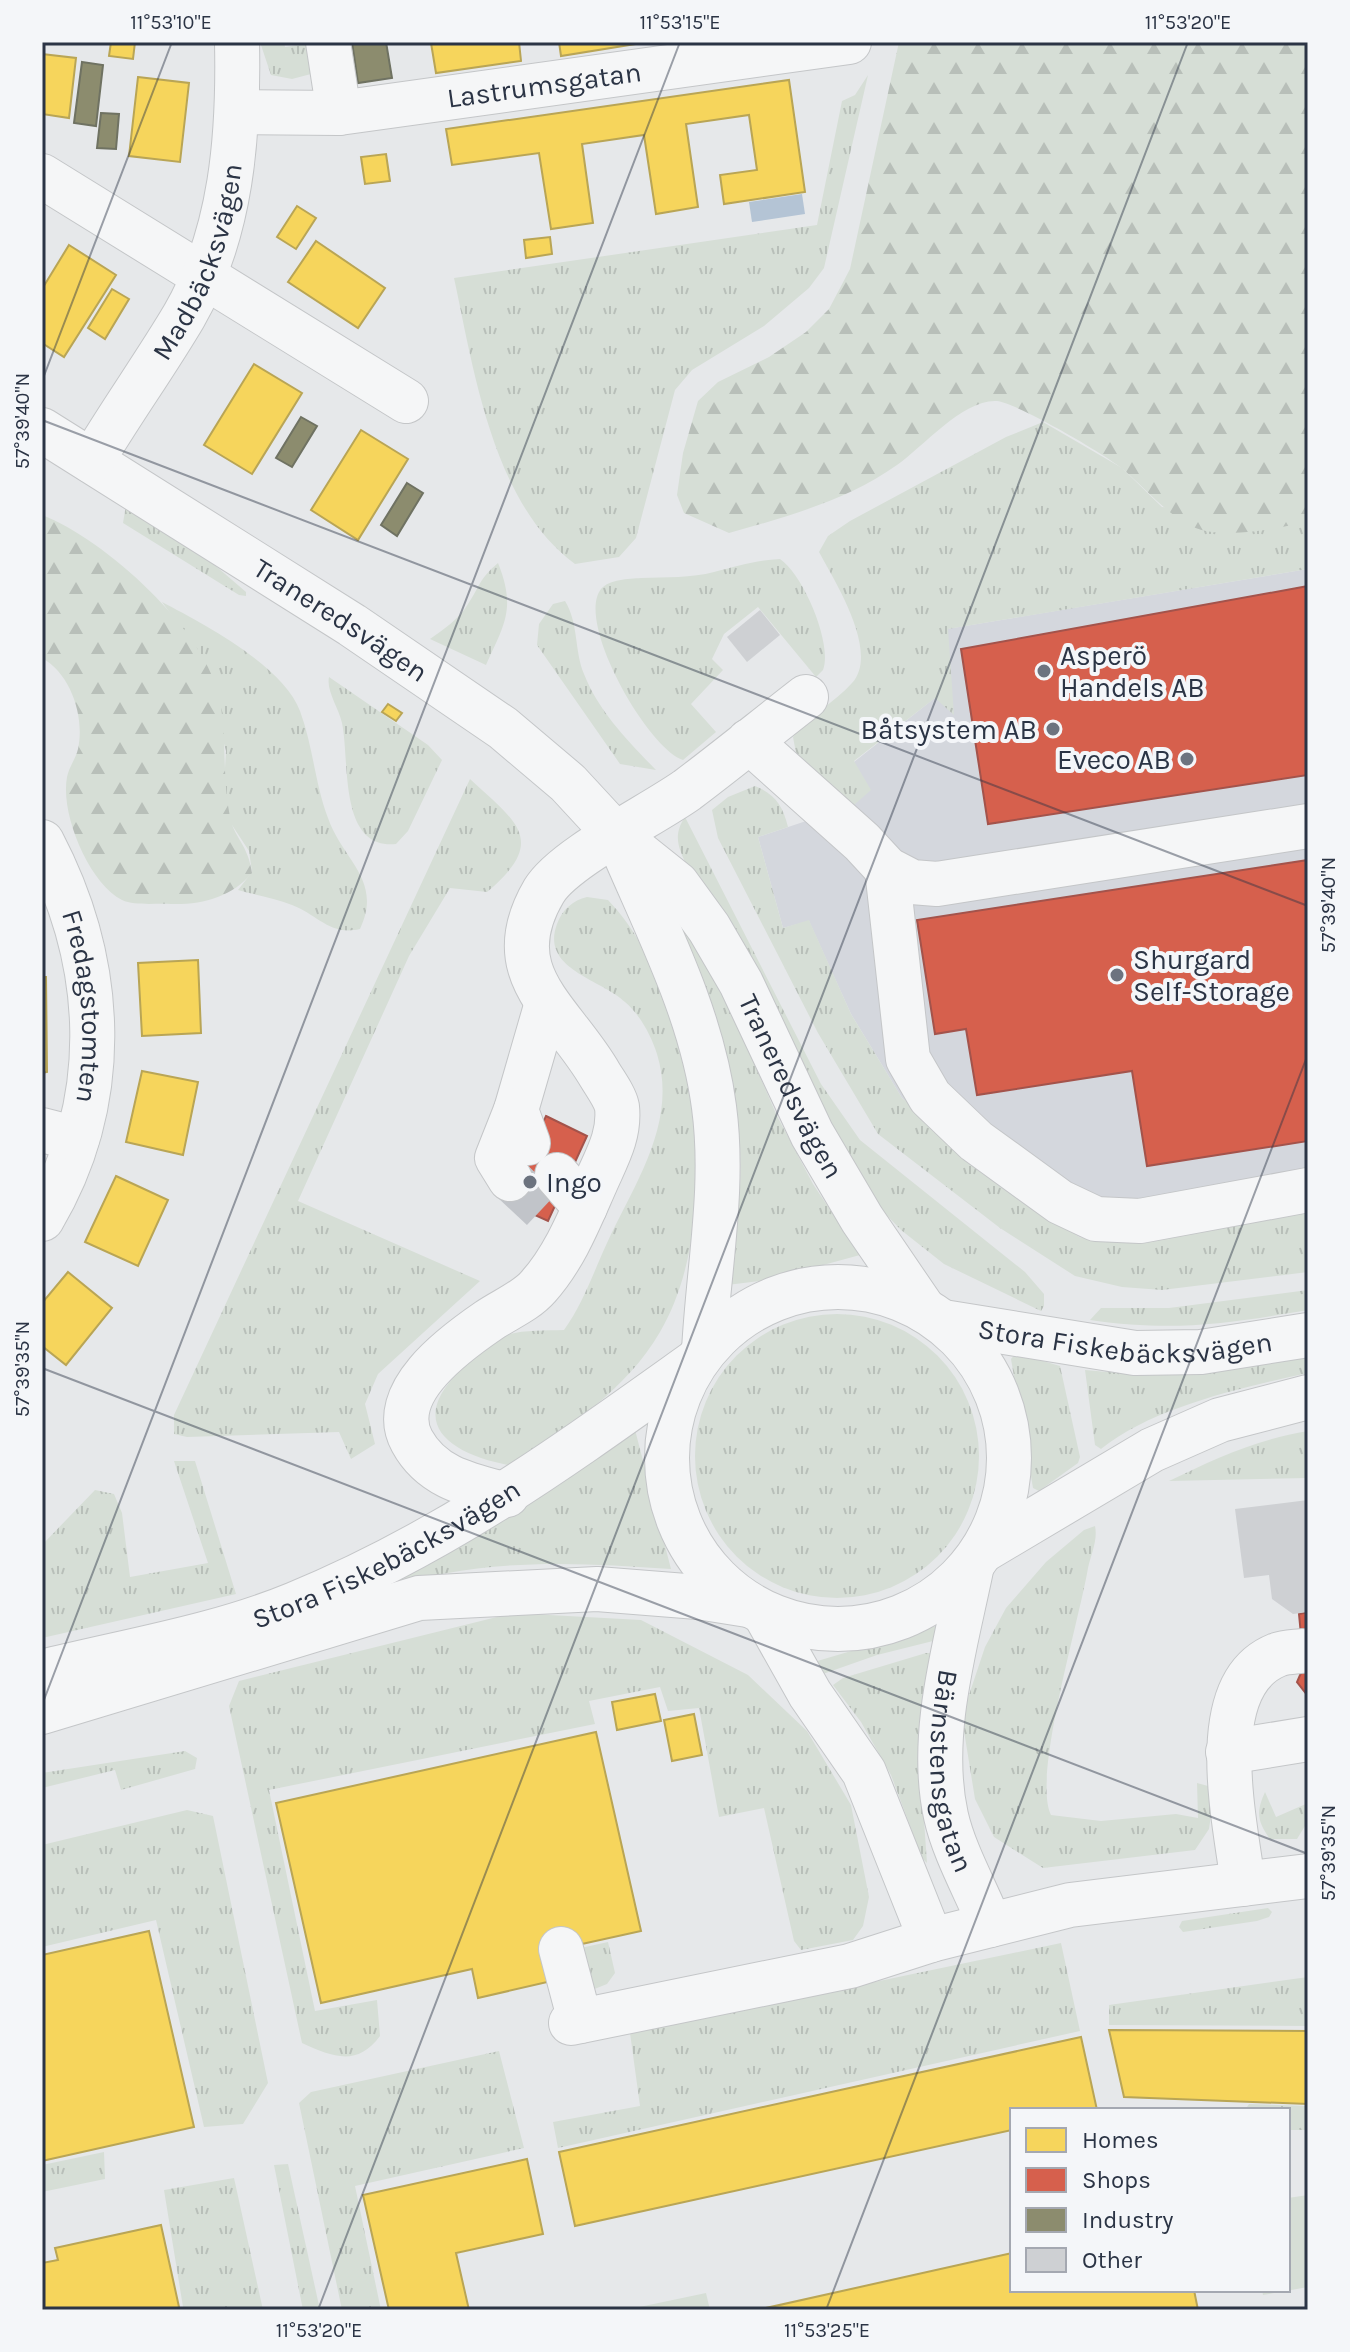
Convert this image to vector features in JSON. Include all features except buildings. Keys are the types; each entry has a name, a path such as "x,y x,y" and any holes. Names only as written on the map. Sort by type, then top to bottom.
{"street":[{"name":"Madbäcksvägen","path":"92,461 185,314 204,274 232,170 238,112 237,42"},
{"path":"328,42 339,113"},
{"name":"Lastrumsgatan","path":"238,112 339,113 849,42"},
{"path":"42,176 406,401"},
{"name":"Traneredsvägen","path":"42,430 340,617 503,728 568,783 617,836 677,884 709,928 741,983 812,1134 862,1219 934,1316"},
{"path":"507,1495 452,1481 421,1457 405,1428 405,1408 418,1381 485,1322 536,1290 564,1207 617,1133 617,1104 589,1057 547,1003 524,957 530,919 546,888 569,864 686,790 806,697"},
{"path":"749,741 862,842 887,869 912,882 937,884 1308,826"},
{"name":"Traneredsvägen","path":"617,836 683,990 712,1094 718,1184 700,1356"},
{"name":"Fredagstomten","path":"42,842 62,879 80,929 90,985 93,1047 59,1134 54,1198 42,1219"},
{"path":"887,869 908,1059 930,1097 976,1141 1060,1202 1096,1219 1140,1221 1308,1190"},
{"path":"518,1144 547,1003"},
{"path":"931,1940 864,1772 810,1694 758,1610 714,1577 687,1539 670,1495 667,1460 669,1426 675,1403 700,1356 744,1315 767,1301 806,1289 847,1287 874,1290 934,1316 968,1346 988,1375 1005,1418 1009,1440 1007,1487 994,1531 977,1558"},
{"name":"Stora Fiskebäcksvägen","path":"934,1316 1135,1353 1201,1352 1308,1335"},
{"name":"Stora Fiskebäcksvägen","path":"42,1672 204,1632 292,1605 402,1556 507,1495 700,1356"},
{"path":"977,1558 1152,1450 1220,1420 1308,1397"},
{"name":"Stora Fiskebäcksvägen","path":"42,1712 419,1598 597,1589 698,1597 758,1610 820,1629 877,1625 930,1603 977,1558"},
{"name":"Bärnstensgatan","path":"977,1558 947,1690 942,1766 946,1816 990,1925"},
{"path":"1243,1884 1228,1752 1231,1721 1241,1692 1255,1670 1277,1655 1302,1651"},
{"path":"1228,1752 1308,1739"},
{"path":"561,1949 575,2022 850,1966 931,1940 1070,1905 1308,1876"}],"shaded area":[{"path":"1308,569 1308,1206 1101,1242 1079,1237 902,1098 851,1014 809,921 783,928 758,837 854,805 854,762 936,697 953,713 947,629"}],"green space":[{"path":"260,42 284,42 285,47 313,43 311,74 292,79 271,75"},
{"path":"899,42 1308,42 1308,522 1244,532 1219,533 1195,528 1173,515 1124,470 1100,453 1041,420 997,401 984,402 957,416 897,465 858,488 816,506 729,533 684,513 677,495 683,453 698,401 718,382 769,357 806,332 829,309 850,269"},
{"path":"868,75 824,268 809,288 764,326 692,370 675,390 636,538 619,557 575,564 547,538 524,507 506,472 479,394 454,278 817,225 842,101 855,95"},
{"path":"1043,422 1122,468 1162,507 1308,520 1308,569 948,629 954,715 935,698 854,761 871,790 854,805 796,753 793,737 852,683 859,670 861,654 852,617 819,552 828,536 850,521 1006,437"},
{"path":"126,505 210,561 246,592 246,596 239,595 123,523"},
{"path":"42,515 95,544 150,591 196,646 211,674 222,716 230,817 252,873 226,894 183,904 127,902 98,879 88,863 73,828 66,792 68,773 80,737 77,710 61,674 42,658"},
{"path":"780,559 798,579 814,610 824,644 823,670 816,677 758,607 724,634 712,659 723,670 691,704 716,732 683,760 668,751 652,733 619,683 598,628 596,605 601,589 620,580 697,575"},
{"path":"498,563 506,592 506,615 486,665 430,639 460,614 483,578"},
{"path":"565,601 590,688 615,725 656,770 620,764 537,645 539,624 553,604"},
{"path":"162,602 260,662 291,694 304,724 328,818 364,884 366,912 360,929 340,930 292,905 238,890 252,872 249,851 230,822 224,785 226,751 199,653"},
{"path":"329,677 428,745 442,760 408,831 396,844 377,842 364,833 356,818 347,780 342,723 329,688"},
{"path":"470,779 512,820 519,832 521,845 517,858 487,892 450,888 409,956 298,1201 480,1281 378,1374 365,1404 375,1444 351,1459 339,1432 187,1437 174,1434 174,1415"},
{"path":"755,786 777,802 788,827 758,837 783,928 809,920 851,1014 902,1098 1079,1237 1101,1242 1308,1206 1308,1272 1162,1290 1122,1287 1075,1276 1000,1228 878,1134 818,1033 718,838 712,810 728,797"},
{"path":"685,817 821,1084 860,1140 1025,1272 1044,1294 1041,1311 944,1264 901,1230 844,1171 685,861 678,836"},
{"path":"587,897 608,900 639,941 664,992 682,1048 693,1109 697,1170 693,1230 681,1285 660,1332 646,1353 613,1390 513,1466 470,1454 454,1445 442,1433 436,1420 437,1404 446,1386 493,1340 522,1332 564,1330 583,1298 641,1175 658,1128 662,1104 662,1079 657,1054 640,1019 625,1002 576,971 557,952 554,939 559,919 573,903"},
{"path":"675,911 722,989 777,1116 813,1184 860,1255 768,1280 727,1285 741,1162 733,1088 714,1016"},
{"path":"1308,1290 1308,1310 1251,1319 1174,1326 1090,1320 1101,1308 1169,1308"},
{"path":"837,1314 878,1320 904,1331 927,1346 947,1366 962,1389 973,1415 979,1456 973,1497 962,1523 947,1546 927,1566 904,1581 878,1592 837,1598 796,1592 770,1581 747,1566 727,1546 712,1523 701,1497 695,1456 701,1415 712,1389 727,1366 747,1346 770,1331 796,1320"},
{"path":"1016,1353 1060,1366 1080,1457 1078,1463 1039,1491 1033,1488 1011,1359"},
{"path":"1308,1356 1308,1373 1200,1400 1146,1421 1101,1449 1095,1445 1085,1370 1197,1372"},
{"path":"633,1422 671,1569 560,1564 488,1567 416,1580 380,1591 380,1578"},
{"path":"1308,1431 1308,1478 1169,1481 1237,1451"},
{"path":"174,1461 195,1461 236,1594 42,1638 42,1545 95,1490 114,1494 122,1513 130,1577 208,1563"},
{"path":"1095,1526 1095,1542 1052,1734 1047,1796 1051,1815 1101,1821 1176,1814 1198,1818 1197,1783 1208,1786 1214,1795 1209,1829 1195,1850 1043,1868 994,1837 975,1799 964,1731 966,1704 985,1647 1006,1608 1046,1562 1084,1530"},
{"path":"513,1613 641,1620 748,1675 807,1731 851,1805 869,1897 863,1926 853,1940 801,1950 794,1941 764,1808 719,1817 699,1708 668,1711 660,1687 589,1701 595,1724 269,1790 315,2011 377,2000 380,2036 362,2052 353,2056 334,2055 302,2043 229,1706 239,1681"},
{"path":"939,1625 937,1640 877,1655 823,1674 814,1662"},
{"path":"935,1653 923,1806 927,1863 922,1858 891,1775 861,1722 833,1685 843,1678"},
{"path":"185,1751 197,1758 195,1769 121,1790 115,1770 42,1788 42,1773"},
{"path":"1265,1792 1276,1817 1308,1803 1308,1821 1297,1839 1270,1839 1259,1816"},
{"path":"187,1810 213,1816 268,2083 243,2124 204,2127 156,1920 42,1947 42,1845"},
{"path":"1268,1908 1272,1912 1269,1917 1257,1921 1183,1932 1179,1927 1182,1921"},
{"path":"608,1942 615,1973 607,1984 592,1990 567,1951"},
{"path":"1061,1943 1080,2031 558,2148 553,2122 640,2106 630,2033"},
{"path":"1308,1977 1308,2026 1109,2025 1109,2005"},
{"path":"499,2051 524,2148 355,2186 381,2310 342,2310 299,2103 311,2092"},
{"path":"1249,2104 1308,2106 1308,2130 1290,2130 1290,2108 1246,2108"},
{"path":"104,2152 105,2179 42,2192 42,2165"},
{"path":"288,2164 320,2310 303,2310 274,2165"},
{"path":"234,2178 263,2310 180,2310 183,2307 164,2190"},
{"path":"1308,2195 1308,2287 1290,2290 1290,2198"},
{"path":"706,2293 710,2310 625,2310"}],"water":[{"path":"802,194 805,214 752,222 749,202"}],"tunnel":[{"path":"510,1179 542,1209"}],"place":[{"name":"Asperö Handels AB","path":"1044,671"},
{"name":"Båtsystem AB","path":"1053,729"},
{"name":"Eveco AB","path":"1187,759"},
{"name":"Shurgard Self-Storage","path":"1117,975"},
{"name":"Ingo","path":"530,1182"}]}
